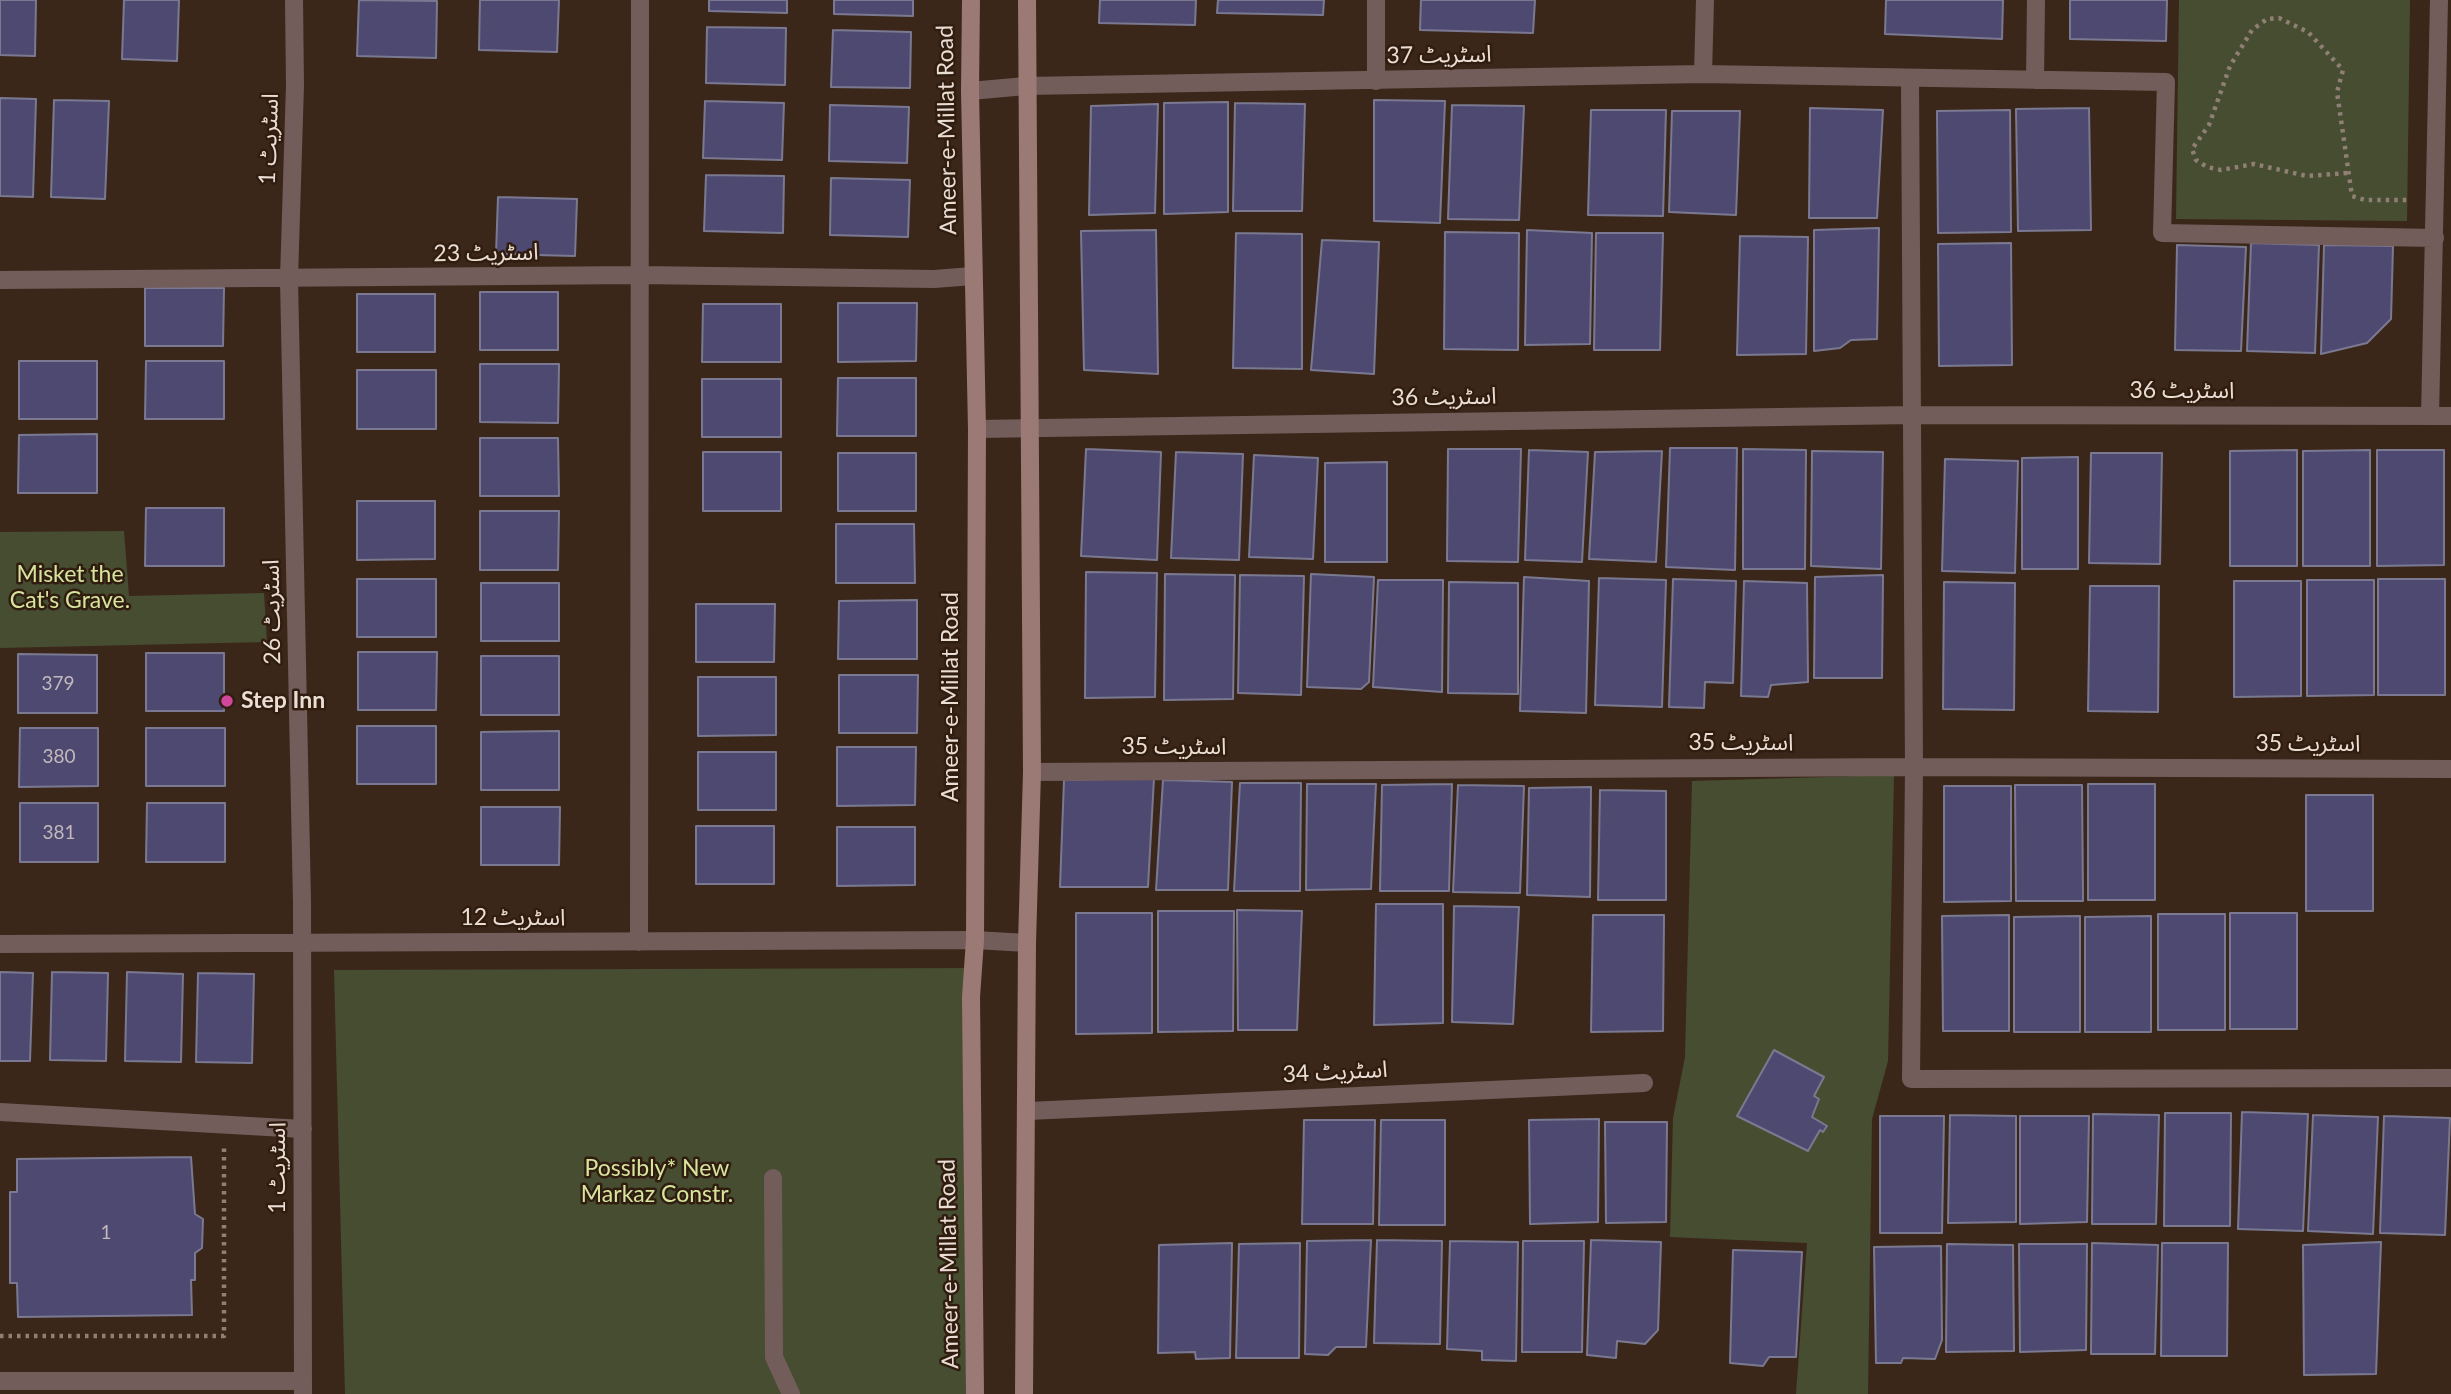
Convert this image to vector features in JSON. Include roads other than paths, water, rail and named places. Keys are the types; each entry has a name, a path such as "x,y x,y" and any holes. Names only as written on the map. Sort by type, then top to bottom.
{"main road":[{"name":"Ameer-e-Millat Road","path":"971,0 970,91 977,429 975,940 971,997 975,1394"},
{"path":"1024,1394 1028,1111 1027,943 1032,772 1027,0"}],"street":[{"name":"اسٹریٹ 1","path":"289,279 296,85 294,0"},
{"path":"639,942 640,0"},
{"path":"1376,0 1376,81"},
{"path":"1703,74 1705,0"},
{"path":"2035,80 2036,0"},
{"path":"2430,416 2435,199 2445,75 2439,0"},
{"name":"اسٹریٹ 37","path":"970,91 1026,86 1703,74 1910,80 2166,82 2162,233 2435,238"},
{"path":"1910,80 1914,767 1910,1079 2451,1079"},
{"name":"اسٹریٹ 23","path":"0,280 640,275 934,279 973,276"},
{"name":"اسٹریٹ 26","path":"289,279 301,943"},
{"name":"اسٹریٹ 36","path":"977,429 1913,415 2451,416"},
{"name":"اسٹریٹ 35","path":"1032,772 1914,767 2451,769"},
{"name":"اسٹریٹ 12","path":"0,944 975,940 1027,943"},
{"name":"اسٹریٹ 1","path":"301,943 303,1387"},
{"name":"اسٹریٹ 34","path":"1028,1111 1644,1083"},
{"path":"0,1112 303,1129"},
{"path":"773,1178 774,1357 791,1394"},
{"path":"0,1381 303,1387"}],"place":[{"name":"Step Inn","path":"227,701"}],"park label":[{"name":"Misket the Cat's Grave.","path":"70,588"},
{"name":"Possibly* New Markaz Constr.","path":"657,1182"}]}
